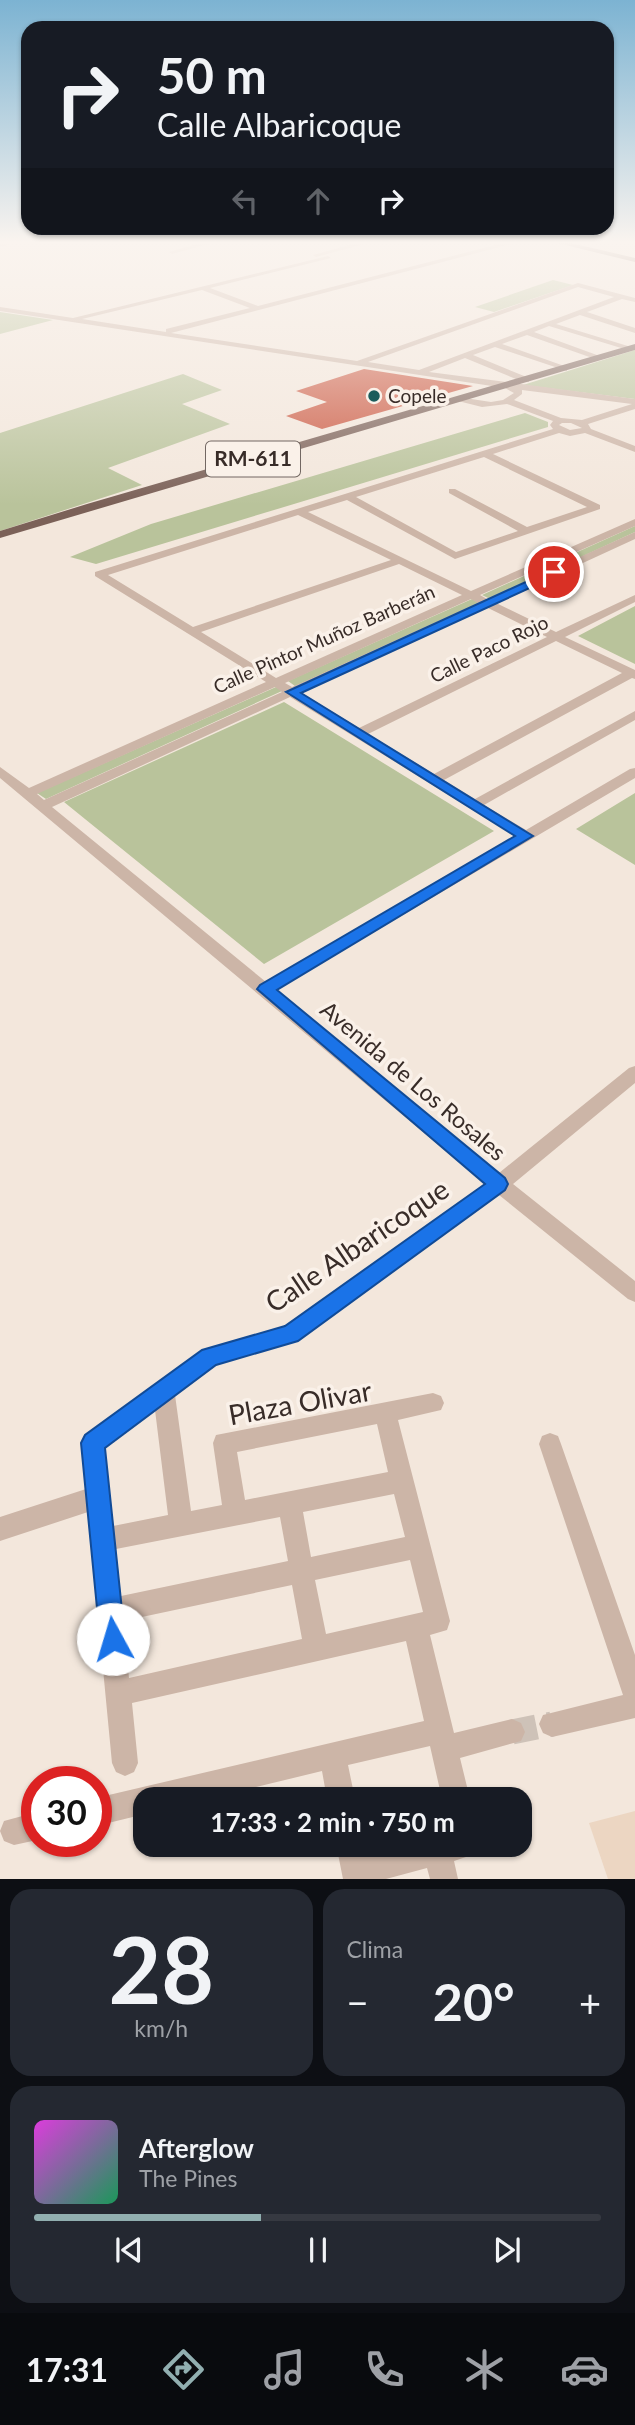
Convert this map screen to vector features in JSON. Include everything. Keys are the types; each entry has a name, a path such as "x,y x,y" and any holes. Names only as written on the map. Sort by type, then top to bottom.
{"main road":[{"name":"RM-611","path":"0,535 114,499 458,400 475,399 507,386 528,384 564,369 632,348"}],"street":[{"path":"139,330 507,386 519,392"},
{"path":"163,333 176,330"},
{"path":"358,364 454,330"},
{"path":"419,373 533,330"},
{"path":"569,330 632,348"},
{"path":"527,332 601,358"},
{"path":"495,344 564,369"},
{"path":"464,355 528,384 635,404"},
{"path":"508,401 528,384"},
{"path":"475,399 508,401 559,426"},
{"path":"584,427 635,404"},
{"path":"525,836 99,574 486,454 559,426 584,427 635,449"},
{"path":"348,496 455,556 596,507 486,454"},
{"path":"452,491 526,531"},
{"path":"298,512 634,674"},
{"name":"Calle Pintor Muñoz Barberán","path":"28,793 635,522"},
{"name":"Calle Pintor Muñoz Barberán","path":"44,805 635,535"},
{"path":"621,542 635,547"},
{"path":"193,631 399,561"},
{"name":"Calle Paco Rojo","path":"359,733 635,598"},
{"path":"434,780 634,674"},
{"path":"476,804 635,715"},
{"name":"Avenida de Los Rosales","path":"0,771 499,1184 635,1293"},
{"path":"266,989 635,772"},
{"name":"Calle Albaricoque","path":"125,1763 93,1443 210,1357 291,1334 499,1184 635,1073"},
{"path":"164,1391 181,1525"},
{"path":"385,1412 433,1403"},
{"name":"Plaza Olivar","path":"234,1513 224,1443 385,1412 438,1621 415,1626"},
{"path":"550,1444 635,1692"},
{"path":"103,1540 402,1481"},
{"path":"0,1529 98,1497"},
{"path":"289,1502 316,1649"},
{"path":"110,1611 419,1546"},
{"path":"118,1693 415,1626 453,1787"},
{"path":"551,1724 635,1705"},
{"path":"203,1787 333,1756 443,1739 512,1732"},
{"path":"333,1756 339,1787"},
{"path":"112,1808 133,1803"},
{"path":"352,1857 355,1873 441,1866"}],"green space":[{"path":"0,330 16,330 0,334"},
{"path":"635,350 635,399 523,385"},
{"path":"183,374 222,390 182,404 230,424 108,468 142,485 0,531 0,433"},
{"path":"525,413 548,422 548,427 96,564 70,557 151,524"},
{"path":"635,526 635,532 490,599 482,595"},
{"path":"472,599 479,603 295,686 288,681"},
{"path":"635,606 635,664 578,636"},
{"path":"276,687 282,691 46,799 37,793"},
{"path":"284,702 494,831 264,964 64,802"},
{"path":"635,793 635,865 576,829"}],"shaded area":[{"path":"635,1811 635,1879 608,1879 589,1823"}],"building":[{"name":"Copele","path":"364,369 473,386 322,429 286,416 327,402 296,391"}],"tunnel":[{"path":"512,1732 552,1724"}],"place":[{"name":"Copele","path":"374,396"}],"route":[{"path":"113,1639 93,1443 210,1357 291,1334 499,1184 266,989 525,836 292,692 554,572"}]}
